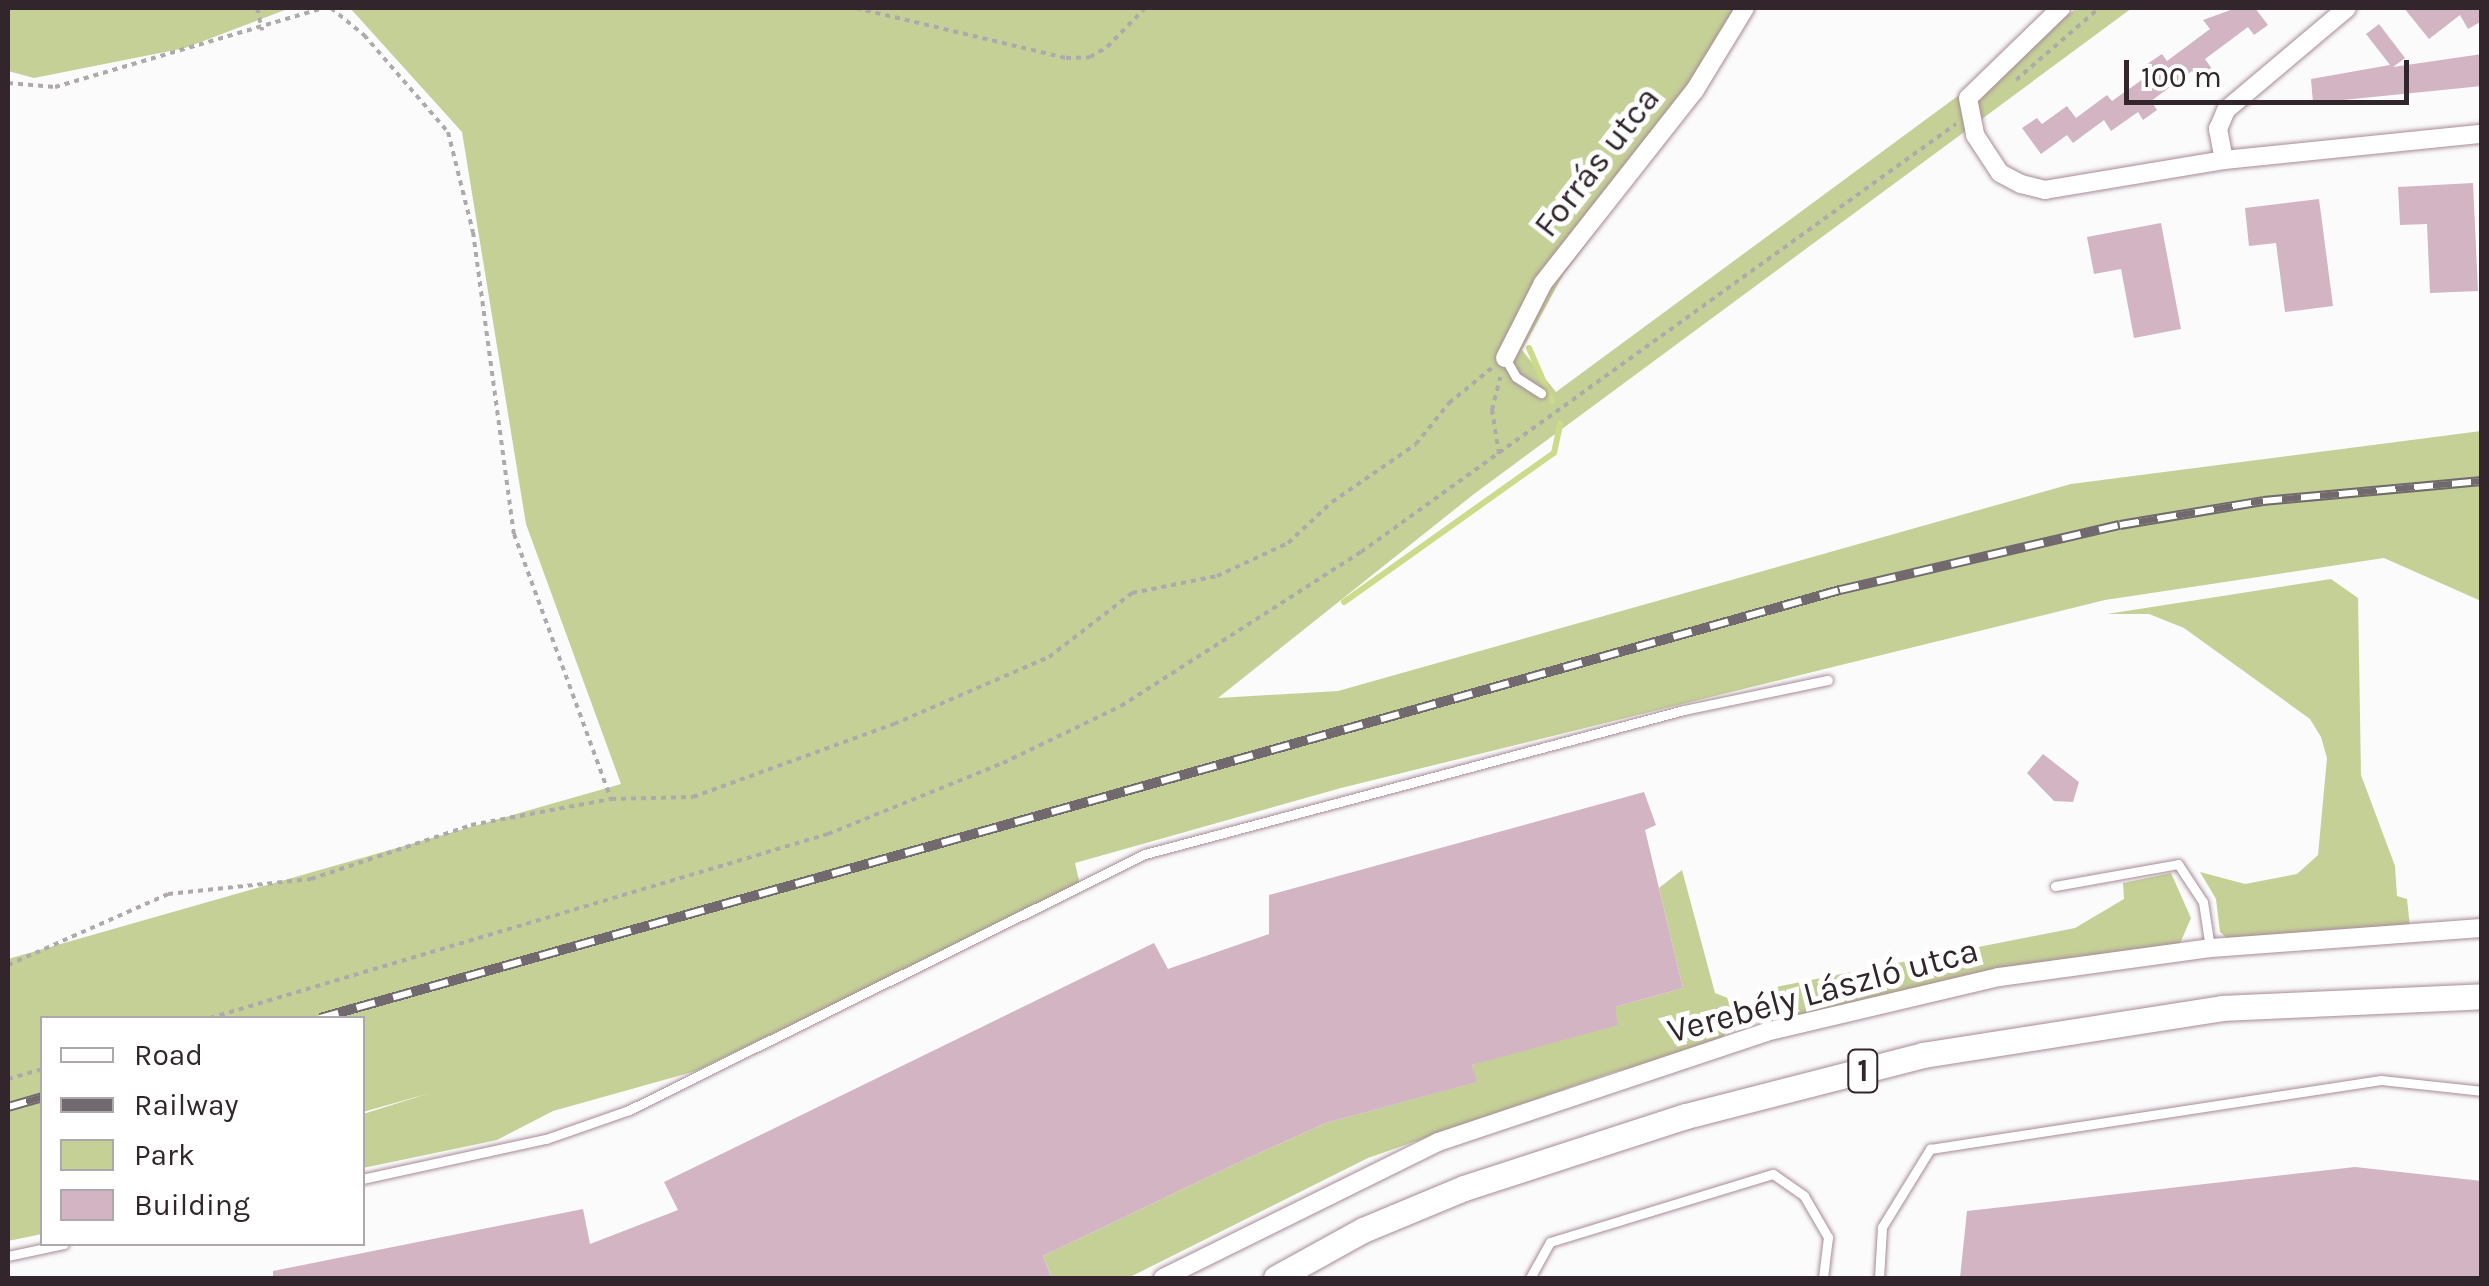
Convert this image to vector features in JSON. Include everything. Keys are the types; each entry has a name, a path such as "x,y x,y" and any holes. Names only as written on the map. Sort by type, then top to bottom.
{"main road":[{"name":"1","path":"1276,1278 1363,1230 1464,1188 1686,1116 1923,1055 2222,1008 2482,996"}],"street":[{"name":"Forrás utca","path":"1505,358 1543,283 1695,90 1745,8"},
{"path":"2061,8 1968,98 1968,116 2000,173 2045,190 2224,160 2482,134"},
{"path":"2224,160 2218,129 2226,110 2347,8"},
{"name":"Verebély László utca","path":"1163,1278 1438,1142 1766,1032 1998,978 2210,948 2482,928"}],"lane":[{"path":"1505,358 1516,377 1541,394"},
{"path":"365,1178 546,1139 630,1110 1145,854 1646,720 1828,680"},
{"path":"2055,886 2178,864 2203,902 2210,948"},
{"path":"1879,1278 1882,1227 1930,1150 2381,1080 2482,1091"},
{"path":"1530,1278 1550,1242 1773,1174 1804,1196 1828,1237 1823,1278"},
{"path":"8,1256 55,1246"}],"path":[{"path":"257,8 262,30"},
{"path":"8,84 55,87 262,30 323,8"},
{"path":"331,8 364,35 448,132 473,232 514,534 611,799"},
{"path":"856,8 1066,58 1090,57 1106,47 1128,32 1144,8"},
{"path":"217,1016 828,834 1003,764 1217,650 1499,454 1888,174"},
{"path":"8,965 168,894 311,879 471,825 611,799 693,797 894,724 1049,657 1132,592 1217,576 1288,543 1332,502 1416,444 1449,403 1505,358"},
{"path":"1499,454 1492,410 1505,358"},
{"path":"8,1079 40,1070"}],"green space":[{"path":"8,8 290,8 185,48 34,78 8,71"},
{"path":"350,8 1756,8 1719,68 1563,275 1522,350 1556,392 2077,8 2132,8 1474,494 1218,698 1338,691 2071,484 2481,431 2481,601 2384,558 2105,600 1341,788 1075,863 1080,885 696,1071 553,1111 497,1140 365,1168 365,1113 430,1093 365,1111 365,1016 40,1016 40,1234 8,1241 8,959 621,784 526,524 462,132"},
{"path":"2331,579 2358,598 2361,775 2395,866 2397,896 2407,899 2411,937 2237,947 2220,932 2216,899 2200,872 2245,884 2297,874 2318,855 2327,758 2321,737 2310,719 2184,628 2149,614 2107,614"},
{"path":"1682,870 1715,993 1745,1005 1716,1047 1611,1073 1368,1158 1128,1278 1044,1278 1051,1275 1043,1256 1248,1158 1326,1123 1476,1082 1472,1065 1614,1018 1615,1007 1683,988 1659,888"},
{"path":"2171,873 2191,918 2178,948 1799,1023 1773,1004 1771,988 2075,928 2124,899 2123,883"}],"building":[{"path":"2236,8 2255,8 2268,25 2254,35 2248,27 2205,59 2212,69 2198,79 2192,71 2151,101 2157,110 2143,120 2138,112 2111,131 2104,120 2073,143 2067,135 2041,154 2022,128 2037,118 2042,124 2067,106 2076,118 2107,95 2112,101 2153,72 2147,64 2162,54 2167,61 2210,29 2203,20"},
{"path":"2404,8 2478,8 2482,21 2468,29 2460,15 2429,39"},
{"path":"2379,24 2405,58 2393,67 2482,54 2482,86 2313,103 2311,79 2390,65 2366,34"},
{"path":"2473,183 2478,291 2430,293 2427,224 2400,225 2398,187"},
{"path":"2319,199 2333,306 2285,312 2276,243 2249,246 2245,208"},
{"path":"2161,223 2181,329 2134,338 2121,269 2094,274 2087,237"},
{"path":"2043,754 2079,782 2073,802 2054,801 2027,773"},
{"path":"1644,792 1656,825 1645,830 1683,988 1615,1007 1618,1025 1472,1065 1477,1082 1326,1123 1248,1158 1043,1256 1052,1278 273,1278 273,1271 583,1209 590,1244 678,1210 664,1182 1154,943 1168,969 1269,934 1269,895"},
{"path":"2355,1167 2482,1181 2482,1278 1960,1278 1967,1211"}],"waterway":[{"path":"1529,348 1552,401"},
{"path":"1344,602 1554,453 1560,424"}],"railway":[{"path":"327,1016 1840,590 2120,525 2263,501 2482,481"},
{"path":"8,1107 40,1098"}]}
